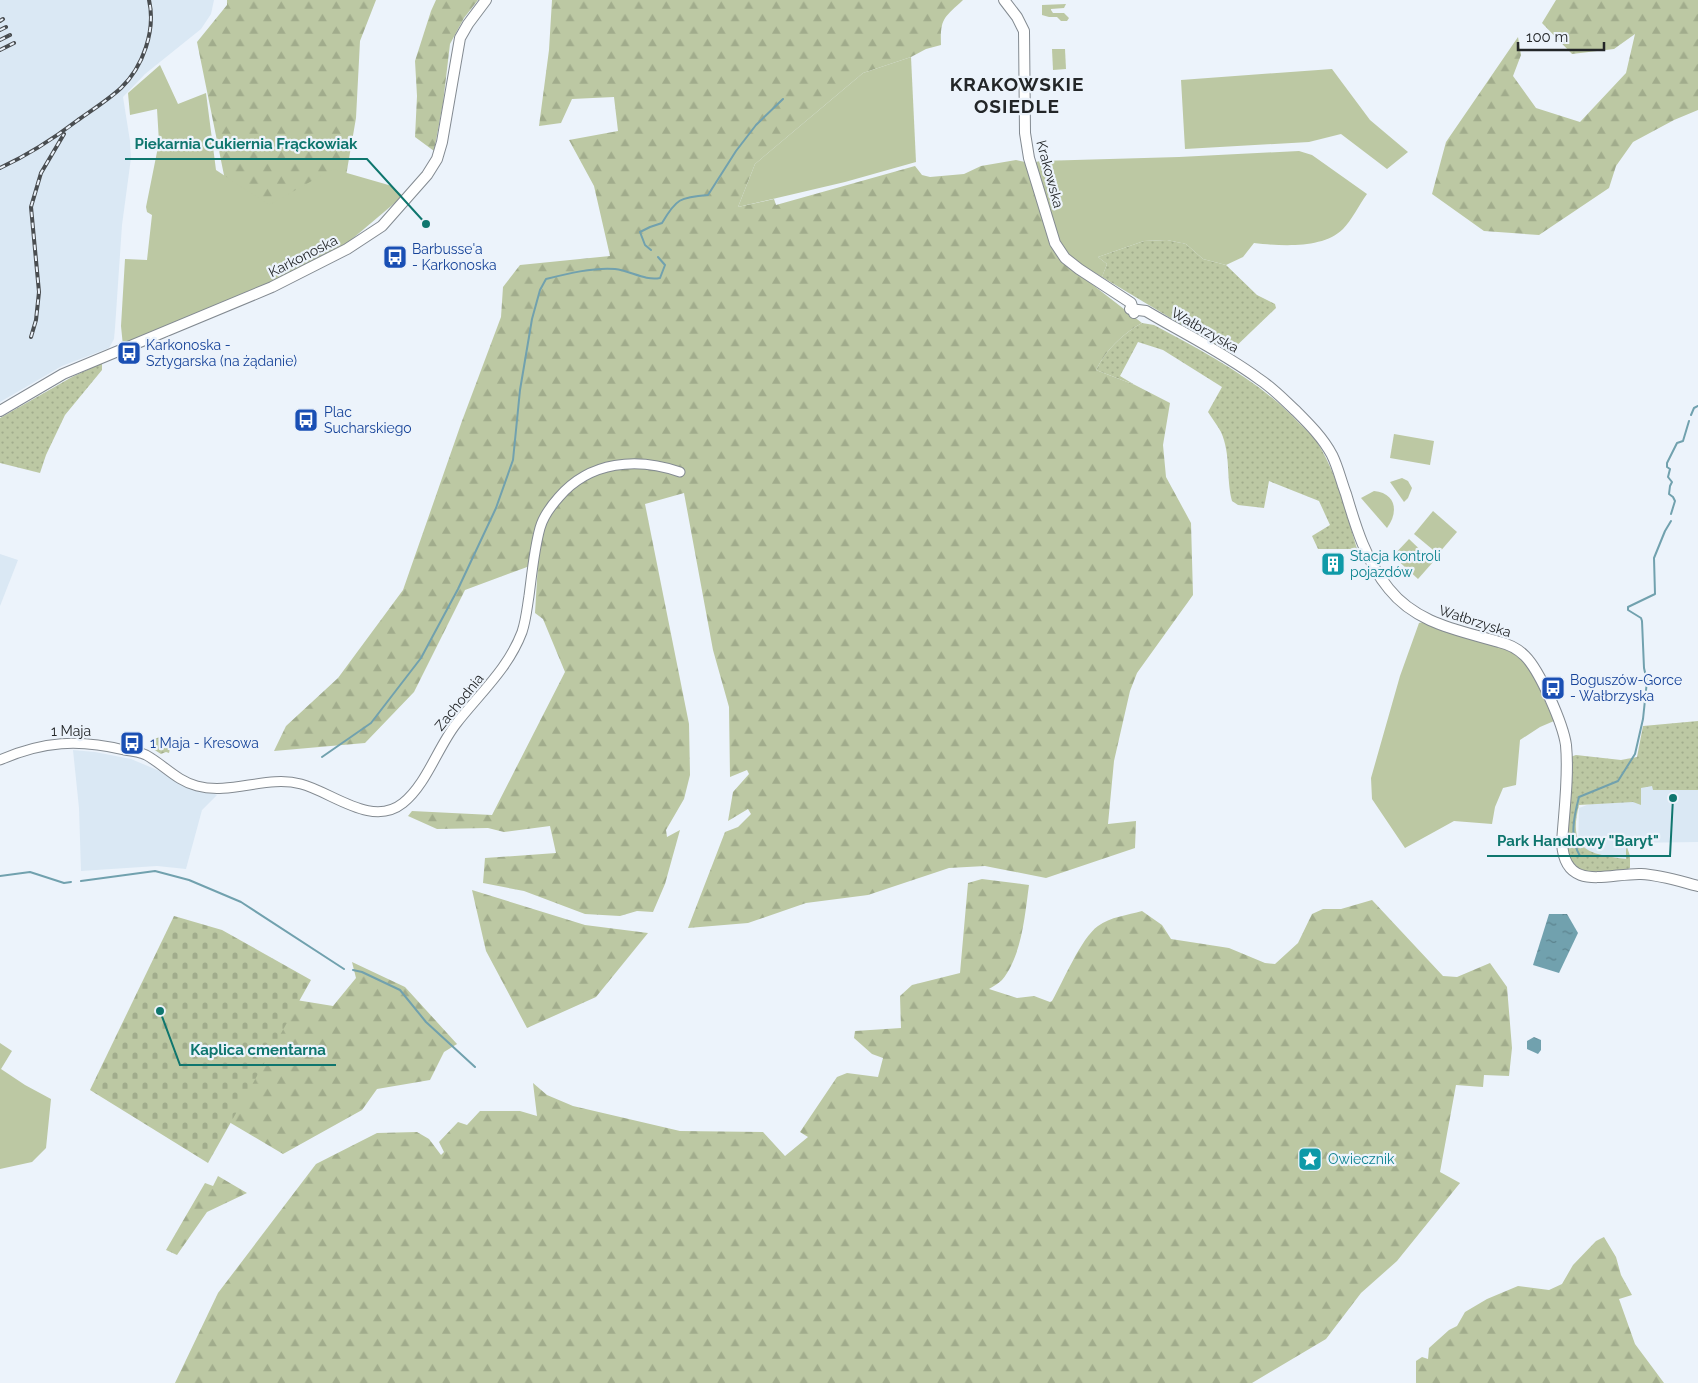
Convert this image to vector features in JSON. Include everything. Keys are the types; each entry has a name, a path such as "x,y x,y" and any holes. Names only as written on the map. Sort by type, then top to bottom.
{"main road":[{"name":"Karkonoska","path":"0,411 63,374 272,288 347,249 382,226 434,166 442,142 460,38 486,0"},
{"name":"Krakowska","path":"1004,0 1017,17 1024,31 1025,133 1029,158 1055,243 1065,258 1121,297 1127,302 1132,311"},
{"name":"Wałbrzyska","path":"1132,311 1150,314 1260,379 1289,404 1318,435 1332,454 1366,554 1378,575 1395,596 1421,616 1436,624 1501,642 1515,648 1534,667 1563,733 1566,756 1562,843 1565,862 1570,868 1582,876 1594,878 1642,874 1662,876 1698,886"}],"street":[{"name":"Zachodnia","path":"143,753 185,782 197,786 209,788 235,787 281,781 308,786 371,812 392,810 400,806 414,794 456,724 502,670 512,654 523,630 541,525 554,502 573,484 593,471 604,467 626,463 649,464 680,472"},
{"name":"1 Maja","path":"0,760 25,750 55,743 91,743 143,753"}],"shaded area":[{"path":"0,0 214,0 211,14 201,29 145,74 123,97 131,158 122,225 114,339 109,348 62,366 0,402"},
{"path":"0,554 18,560 0,606"},
{"path":"73,750 131,759 217,795 202,810 186,869 157,866 81,871 79,808"},
{"path":"1638,786 1698,786 1698,842 1628,843 1628,860 1604,857 1578,848 1579,808"}],"green space":[{"path":"227,0 376,0 360,41 356,118 346,176 278,206 260,205 227,190 197,42 227,5"},
{"path":"436,0 478,0 464,18 450,44 443,103 434,151 415,137 417,96 415,61"},
{"path":"552,0 963,0 944,19 941,29 941,45 863,73 755,164 738,207 774,199 776,205 915,166 922,175 930,177 964,174 981,166 1016,160 1025,162 1050,245 1062,261 1142,323 1115,343 1096,370 1135,385 1170,403 1163,445 1166,477 1191,523 1193,595 1137,673 1130,691 1114,761 1108,824 1136,821 1135,848 1046,878 985,866 949,868 868,895 806,903 748,923 688,928 725,832 738,827 751,814 748,809 728,821 733,792 749,774 747,770 730,777 729,707 713,650 684,493 645,504 689,724 690,775 684,799 666,830 667,837 680,830 665,884 653,912 637,911 620,916 585,914 524,891 483,883 485,858 556,853 550,826 504,832 488,828 437,829 408,816 412,811 492,815 565,672 543,619 535,613 538,563 465,590 414,692 365,743 274,751 286,726 338,678 403,590 462,421 501,317 503,287 520,265 610,256 594,186 569,140 618,131 614,97 572,99 561,123 539,126 549,50"},
{"path":"1556,0 1698,0 1698,110 1674,120 1633,142 1616,166 1609,188 1539,235 1484,231 1432,194 1446,142 1518,37 1521,55 1513,76 1536,108 1580,122 1626,73 1635,34 1614,49 1572,54 1542,23"},
{"path":"1066,4 1064,8 1051,10 1053,13 1064,13 1069,18 1067,21 1061,21 1057,17 1042,15 1042,5"},
{"path":"1052,49 1065,49 1066,69 1053,70"},
{"path":"911,57 916,162 845,182 738,207 755,164 863,73"},
{"path":"160,65 178,104 206,93 216,170 269,205 333,169 392,186 403,196 345,245 297,272 123,346 121,326 125,259 147,260 152,215 147,212 146,207 159,142 157,109 130,115 128,93"},
{"path":"1332,69 1370,120 1408,152 1387,169 1341,134 1309,142 1185,149 1181,80"},
{"path":"1299,151 1312,155 1367,194 1343,229 1335,235 1324,240 1301,245 1254,243 1243,257 1226,265 1203,259 1186,244 1167,240 1144,241 1098,257 1107,264 1102,277 1069,257 1059,241 1035,166 1036,162 1040,161"},
{"path":"1167,240 1186,244 1203,259 1226,265 1257,295 1275,304 1276,308 1229,353 1102,277 1107,264 1098,257 1144,241"},
{"path":"1142,323 1154,325 1231,368 1267,393 1311,434 1324,454 1336,481 1357,549 1318,549 1312,536 1330,525 1319,501 1269,481 1264,508 1238,505 1232,501 1224,440 1208,412 1222,387 1163,350 1138,342 1120,376 1135,385 1096,370 1115,343"},
{"path":"102,363 102,370 65,415 46,455 40,473 0,463 0,418 72,377"},
{"path":"1394,434 1434,441 1430,465 1390,458"},
{"path":"1402,478 1408,481 1412,488 1404,502 1390,482"},
{"path":"1374,491 1387,495 1393,504 1393,516 1387,528 1361,498"},
{"path":"1433,511 1457,532 1438,554 1414,534"},
{"path":"1409,539 1433,562 1418,579 1393,556"},
{"path":"1423,622 1441,630 1493,644 1515,654 1530,668 1554,721 1540,727 1520,740 1516,785 1503,788 1495,807 1492,824 1454,821 1405,848 1372,799 1371,778 1400,676 1419,623"},
{"path":"1698,721 1698,790 1653,790 1652,786 1641,788 1641,805 1633,802 1579,805 1576,831 1578,840 1583,847 1600,855 1626,859 1626,844 1630,856 1630,868 1584,874 1571,864 1566,849 1570,757 1576,755 1621,760 1637,757 1643,726"},
{"path":"160,737 169,742 169,753 161,754 153,749 154,743 151,742"},
{"path":"982,879 1029,885 1022,934 1014,959 1002,980 989,989 1017,998 1034,996 1052,1001 1085,940 1098,926 1108,920 1142,911 1162,925 1171,939 1229,948 1265,963 1275,964 1298,943 1312,914 1323,909 1341,909 1372,900 1443,976 1457,977 1490,963 1507,987 1512,1048 1509,1076 1484,1075 1483,1087 1456,1085 1440,1172 1460,1183 1397,1261 1361,1293 1326,1339 1252,1383 175,1383 218,1293 316,1164 377,1133 417,1132 429,1139 441,1155 444,1152 439,1142 458,1122 467,1125 480,1111 520,1111 537,1116 533,1083 547,1095 573,1106 680,1131 763,1132 785,1156 808,1137 800,1132 837,1077 847,1073 878,1077 883,1058 872,1054 854,1038 855,1031 901,1028 900,996 912,985 960,973 968,883"},
{"path":"472,890 585,925 648,933 596,997 527,1028 486,951"},
{"path":"174,916 222,930 311,980 208,1163 90,1090"},
{"path":"352,962 405,987 457,1044 444,1052 430,1080 377,1089 362,1110 283,1154 229,1122 290,999 333,1006 356,978"},
{"path":"0,1043 12,1051 1,1069 51,1099 46,1148 32,1162 0,1169"},
{"path":"218,1176 247,1193 207,1212 177,1255 166,1250 205,1183 213,1186"},
{"path":"1604,1237 1616,1257 1621,1275 1632,1295 1619,1299 1635,1344 1664,1383 1416,1383 1416,1361 1422,1357 1428,1359 1429,1348 1449,1330 1457,1326 1465,1312 1487,1299 1518,1286 1549,1290 1562,1284 1573,1265 1596,1241"}],"water":[{"path":"1549,914 1567,914 1578,933 1559,973 1533,965"},
{"path":"1534,1037 1541,1040 1541,1050 1538,1054 1527,1049 1527,1041"}],"waterway":[{"path":"651,250 645,245 640,232 662,223 675,204 685,198 708,195 736,151 756,125 783,99"},
{"path":"322,757 371,723 421,658 458,589 496,508 513,460 520,390 532,319 540,290 546,279 598,269 615,269 643,277 660,278 665,265 658,257"},
{"path":"1691,415 1694,408 1698,406"},
{"path":"1671,514 1675,501 1669,494 1672,482 1668,477 1670,469 1667,467 1667,463 1677,443 1683,441 1689,421"},
{"path":"1580,856 1574,842 1574,819 1579,797 1618,781 1635,754 1643,719 1647,681 1644,668 1642,621 1641,618 1628,610 1628,607 1655,594 1654,558 1671,521"},
{"path":"81,881 155,871 189,880 241,902 344,969"},
{"path":"0,876 30,872 64,883 71,882"},
{"path":"353,970 362,972 400,990 426,1022 475,1067"}],"railway":[{"path":"0,168 59,134 111,97 129,79 136,70 146,47 151,23 149,0"},
{"path":"0,30 6,27"},
{"path":"0,40 10,35"},
{"path":"0,50 14,43"},
{"path":"31,337 36,320 39,292 31,207 41,173 64,134"}],"place":[{"name":"Piekarnia Cukiernia Frąckowiak","path":"426,224"},
{"name":"Barbusse'a - Karkonoska","path":"395,257"},
{"name":"Karkonoska - Sztygarska (na żądanie)","path":"129,353"},
{"name":"Plac Sucharskiego","path":"306,420"},
{"name":"Stacja kontroli pojazdów","path":"1333,564"},
{"name":"Boguszów-Gorce - Wałbrzyska","path":"1553,688"},
{"name":"1 Maja - Kresowa","path":"132,743"},
{"name":"Park Handlowy \"Baryt\"","path":"1673,798"},
{"name":"Kaplica cmentarna","path":"160,1011"},
{"name":"Owiecznik","path":"1310,1159"}],"district":[{"name":"KRAKOWSKIE OSIEDLE","path":"1017,95"}]}
